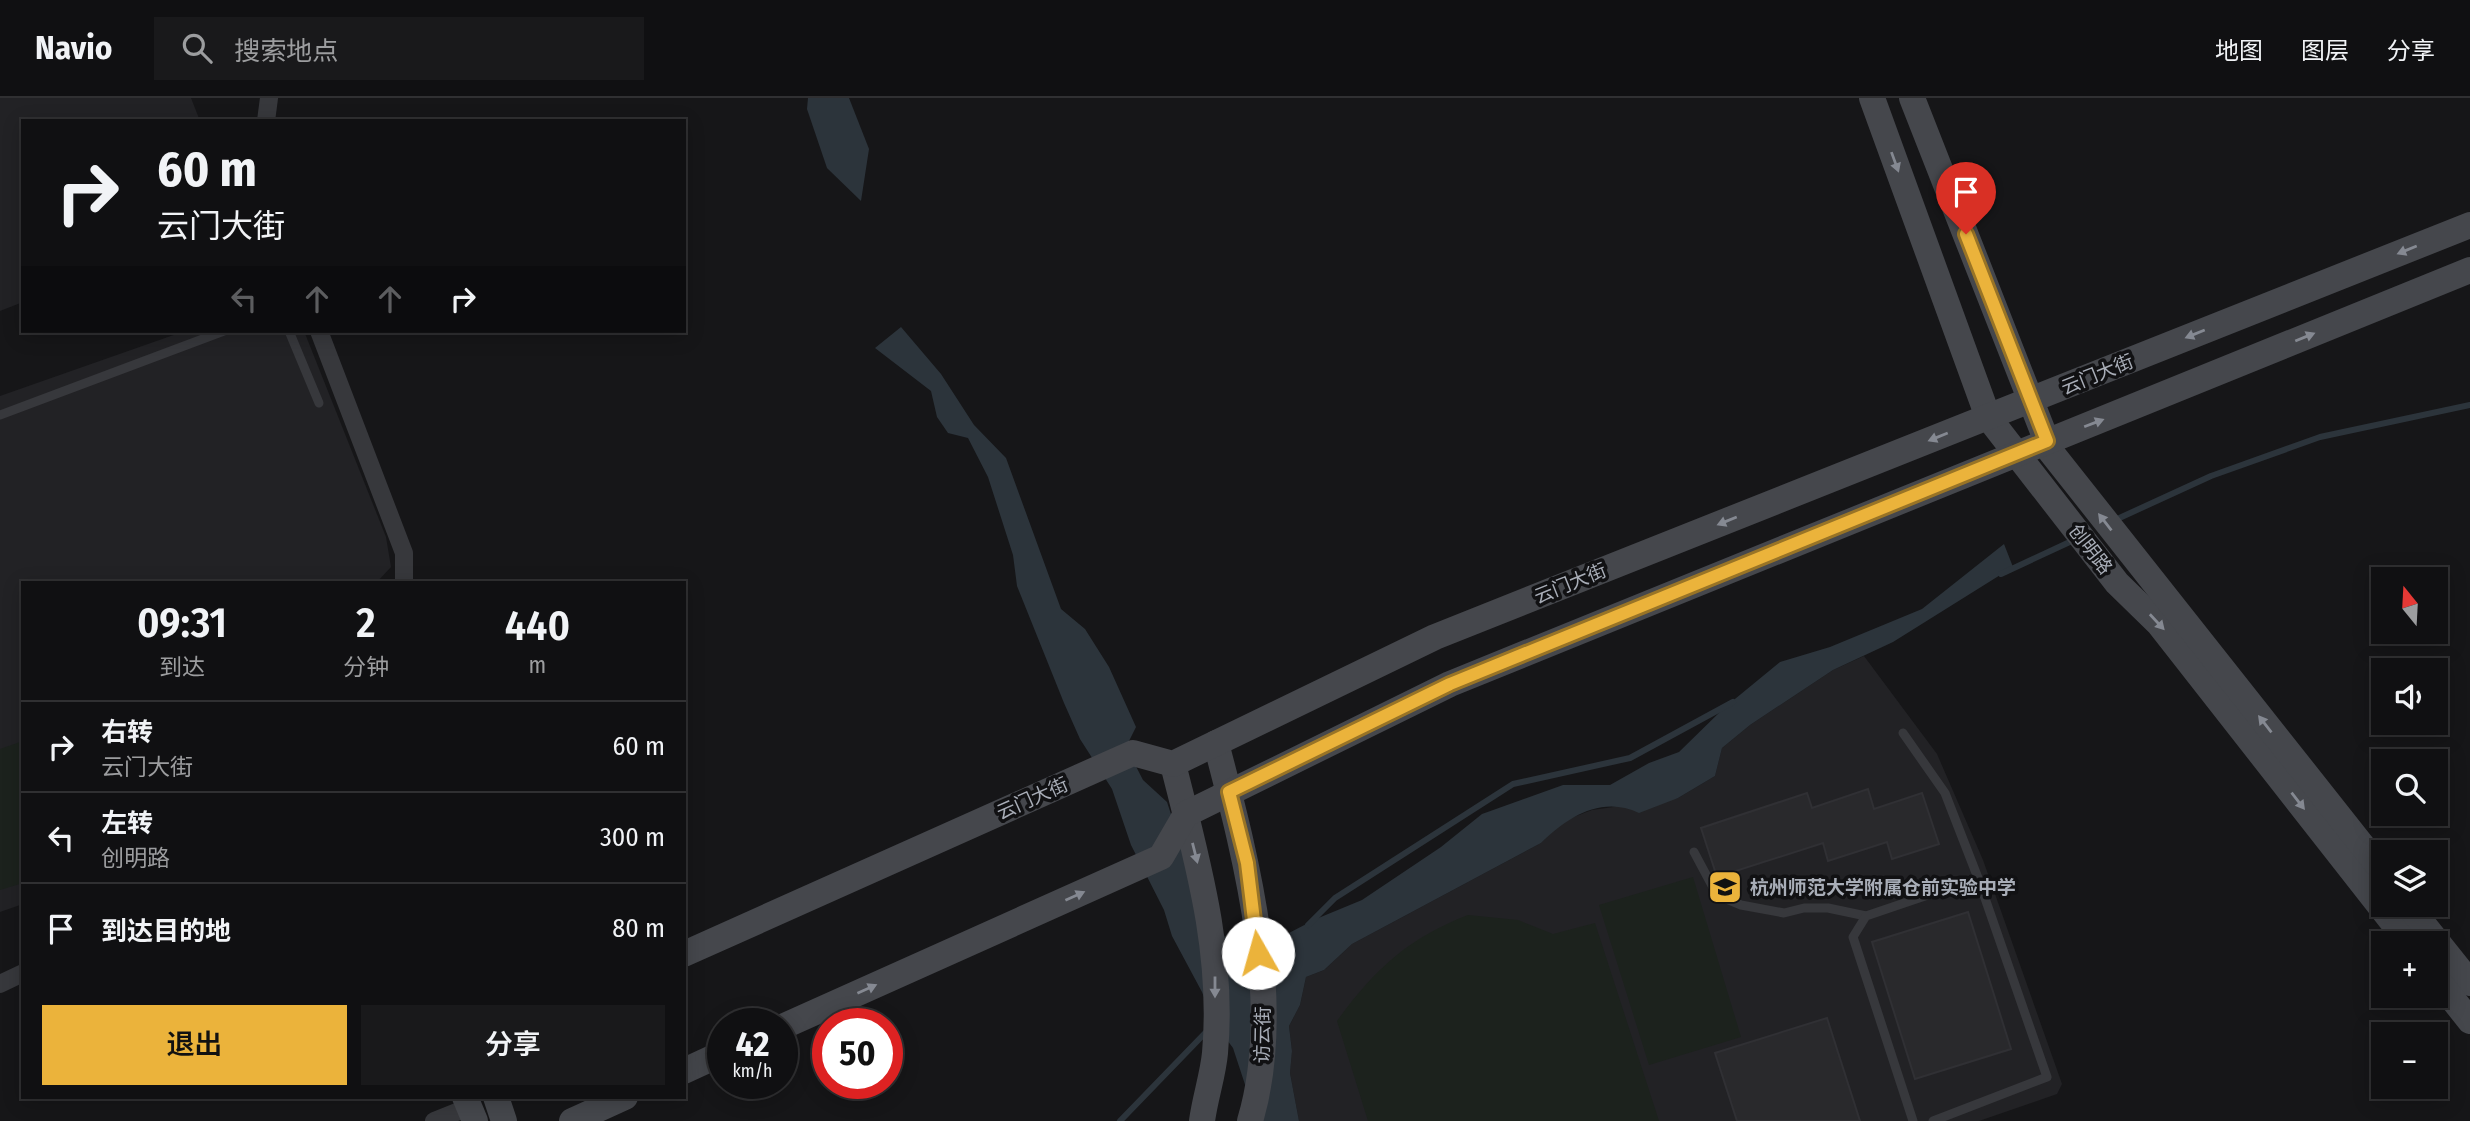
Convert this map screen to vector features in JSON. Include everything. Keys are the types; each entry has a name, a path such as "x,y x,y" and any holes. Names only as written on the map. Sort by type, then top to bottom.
{"main road":[{"name":"创明路","path":"1872,98 1988,417 2110,573 2159,624 2400,931"},
{"name":"创明路","path":"1912,98 2051,452 2371,857"},
{"name":"云门大街","path":"686,953 1133,753 1173,764 1435,637 2470,225"},
{"path":"798,1020 1161,857 1186,814 1485,669 2470,270"},
{"name":"访云街","path":"1216,743 1248,875 1264,1005 1261,1086 1250,1121"},
{"path":"1173,764 1207,895 1215,950 1215,1054 1202,1121"},
{"path":"2418,917 2470,983"},
{"path":"2448,993 2470,1021"},
{"path":"686,1070 707,1061"},
{"path":"497,1099 504,1121"},
{"path":"572,1121 621,1099"}],"street":[{"path":"266,119 269,98"},
{"path":"320,333 404,553 404,581"},
{"path":"0,984 21,973"},
{"path":"434,1121 470,1109"}],"lane":[{"path":"0,415 219,333"},
{"path":"290,333 319,403"},
{"path":"1903,733 1944,793 1978,878 2047,1077 1933,1121"},
{"path":"1694,852 1717,895 1741,905 1784,913 1804,908 1828,908 1866,916 1978,878"},
{"path":"1866,916 1853,937 1913,1121"}],"shaded area":[{"path":"0,98 191,98 199,119 21,119 21,303 0,311"},
{"path":"808,98 849,98 869,149 861,201 827,168 807,109"},
{"path":"901,327 941,374 974,425 1006,458 1061,609 1085,629 1109,667 1136,727 1126,747 1143,780 1167,802 1194,884 1228,942 1244,956 1316,919 1362,900 1441,847 1482,814 1563,785 1610,785 1649,763 1679,752 1724,708 1780,662 1830,647 1922,609 2004,544 2013,567 1893,642 1833,670 1750,725 1722,748 1715,776 1678,798 1639,813 1612,806 1574,817 1541,843 1352,944 1324,970 1306,977 1300,1005 1289,1026 1292,1051 1290,1073 1299,1121 1257,1121 1233,1048 1213,1021 1202,992 1172,936 1164,910 1131,845 1112,789 1080,739 1064,703 1017,586 1013,555 988,477 968,438 948,433 937,417 931,391 875,348"},
{"path":"179,333 305,333 386,537 391,567 378,581 21,581 21,905 0,912 0,396"},
{"name":"杭州师范大学附属仓前实验中学","path":"1864,656 1937,754 1983,860 2062,1084 2057,1094 1979,1121 1299,1121 1290,1073 1292,1051 1289,1026 1300,1005 1306,977 1324,970 1352,944 1541,843 1563,821 1592,810 1678,798 1715,776 1722,748 1750,725 1833,670"},
{"path":"20,742 21,745 21,884 0,890 0,749"},
{"path":"1693,877 1741,1037 1649,1065 1599,905"},
{"path":"1468,915 1518,920 1553,934 1595,923 1659,1121 1368,1121 1337,1021 1379,971 1410,945"}],"building":[{"path":"1868,789 1874,809 1922,793 1939,844 1892,859 1887,842 1828,861 1823,843 1717,877 1701,828 1807,793 1812,808"},
{"path":"1968,912 2011,1049 1915,1079 1872,942"},
{"path":"1827,1018 1860,1121 1737,1121 1715,1053"}],"waterway":[{"path":"2115,520 2211,476 2320,437 2470,405"},
{"path":"2001,574 2074,540"},
{"path":"1308,925 1335,898 1513,784 1630,758 1733,702"},
{"path":"1120,1121 1209,1029"}],"place":[{"name":"杭州师范大学附属仓前实验中学","path":"1725,887"}],"route":[{"path":"1258,953 1247,863 1229,792 1450,684 2047,441 1966,234"}]}
